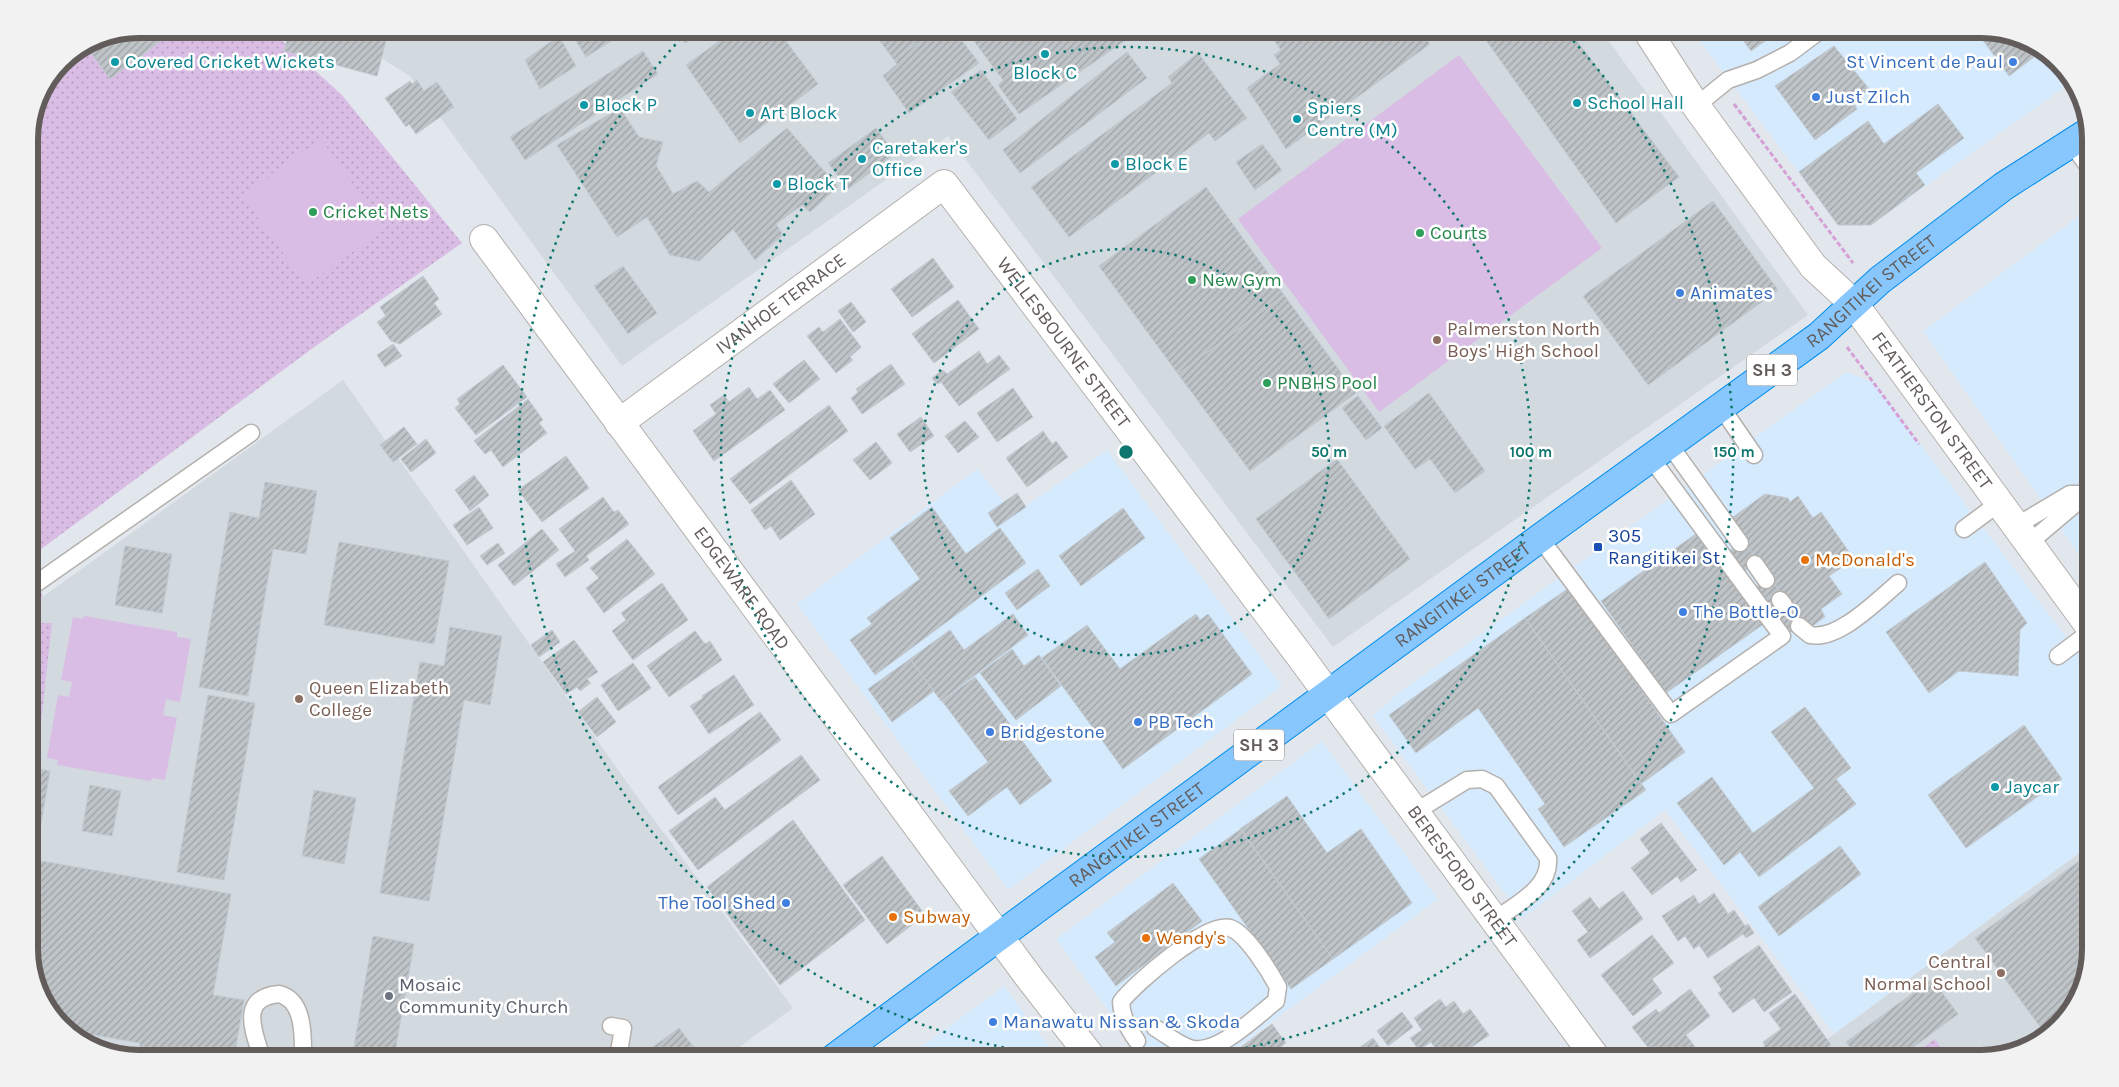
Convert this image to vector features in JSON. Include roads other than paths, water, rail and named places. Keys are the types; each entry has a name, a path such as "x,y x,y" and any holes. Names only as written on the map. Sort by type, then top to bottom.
{"highway":[{"name":"RANGITIKEI STREET","path":"845,1050 1540,538 1819,336 1880,280 2004,186 2081,137"}],"street":[{"name":"FEATHERSTON STREET","path":"1652,38 1696,106 1813,266 1854,304 2082,615"},
{"name":"IVANHOE TERRACE","path":"619,423 944,184"},
{"name":"WELLESBOURNE STREET","path":"944,184 1328,694"},
{"name":"EDGEWARE ROAD","path":"484,239 999,937 1086,1050"},
{"name":"BERESFORD STREET","path":"1328,694 1590,1050"}],"lane":[{"path":"1696,106 1728,80 1757,70 1790,53 1810,38"},
{"path":"1721,407 1754,455"},
{"path":"38,582 251,433"},
{"path":"1540,538 1671,714 1782,636 1660,451"},
{"path":"1660,451 1740,543"},
{"path":"1964,529 1999,503"},
{"path":"1755,564 1766,580"},
{"path":"1799,626 1810,636 1825,636 1860,614 1898,583"},
{"path":"2058,656 2082,638"},
{"path":"1415,812 1467,780 1482,779 1496,786 1548,858 1548,872 1540,886 1495,920"},
{"path":"1137,1041 1124,1020 1121,1002 1130,990 1166,961 1215,928 1228,927 1240,933 1278,987 1276,1001 1236,1032 1209,1049 1191,1049 1155,1028"},
{"path":"259,1050 252,1027 253,1010 259,1000 279,994 288,998 296,1008 300,1022 302,1050"},
{"path":"611,1026 623,1028 619,1050"}],"place":[{"name":"Block C","path":"1045,54"},
{"name":"Covered Cricket Wickets","path":"115,62"},
{"name":"St Vincent de Paul","path":"2013,62"},
{"name":"Just Zilch","path":"1816,97"},
{"name":"School Hall","path":"1577,103"},
{"name":"Block P","path":"584,105"},
{"name":"Art Block","path":"750,113"},
{"name":"Spiers Centre (M)","path":"1297,119"},
{"name":"Caretaker's Office","path":"862,159"},
{"name":"Block E","path":"1115,164"},
{"name":"Block T","path":"777,184"},
{"name":"Cricket Nets","path":"313,212"},
{"name":"Courts","path":"1420,233"},
{"name":"New Gym","path":"1192,280"},
{"name":"Animates","path":"1680,293"},
{"name":"Palmerston North Boys' High School","path":"1437,340"},
{"name":"PNBHS Pool","path":"1267,383"},
{"name":"305 Rangitikei St","path":"1598,547"},
{"name":"McDonald's","path":"1805,560"},
{"name":"The Bottle-O","path":"1683,612"},
{"name":"Queen Elizabeth College","path":"299,699"},
{"name":"PB Tech","path":"1138,722"},
{"name":"Bridgestone","path":"990,732"},
{"name":"Jaycar","path":"1995,787"},
{"name":"The Tool Shed","path":"786,903"},
{"name":"Subway","path":"893,917"},
{"name":"Wendy's","path":"1146,938"},
{"name":"Central Normal School","path":"2001,973"},
{"name":"Mosaic Community Church","path":"389,996"},
{"name":"Manawatu Nissan & Skoda","path":"993,1022"}]}
